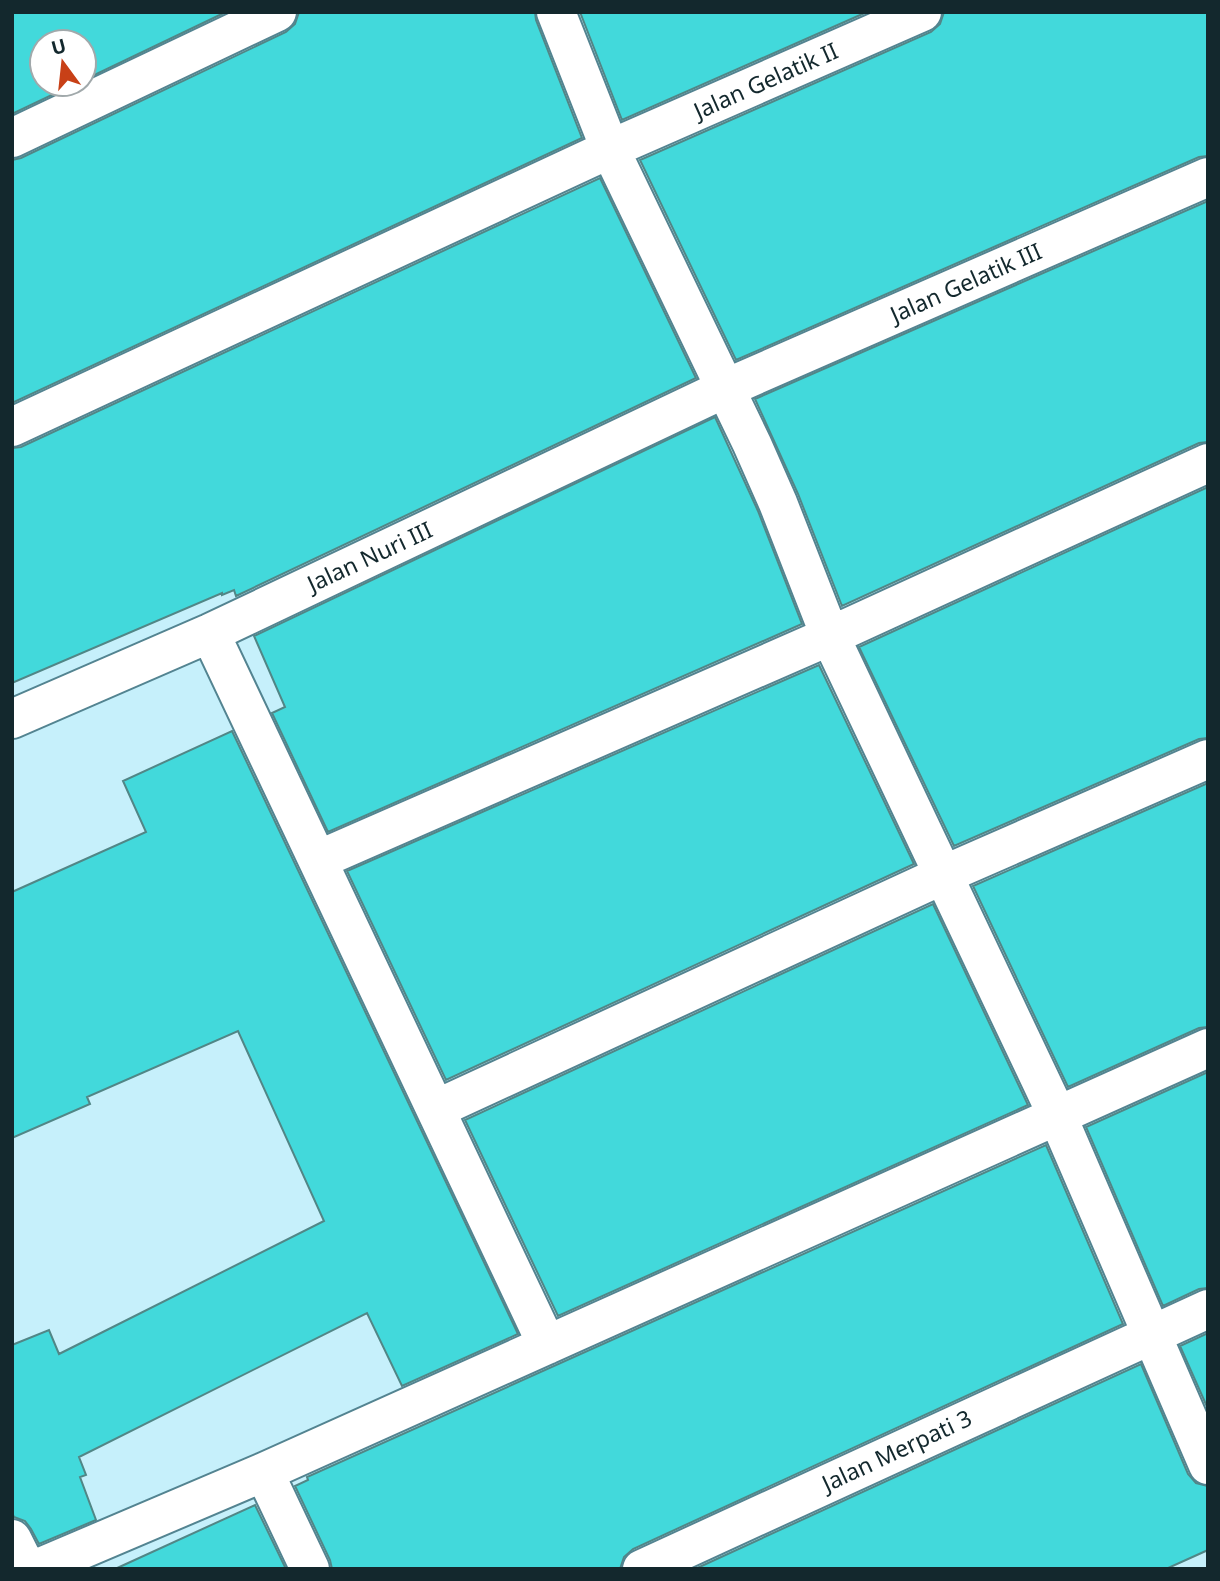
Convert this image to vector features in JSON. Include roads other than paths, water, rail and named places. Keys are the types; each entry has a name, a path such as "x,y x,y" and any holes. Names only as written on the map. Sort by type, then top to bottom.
{"street":[{"path":"12,138 278,12"},
{"path":"556,12 610,149 752,444 830,636 1057,1115 1208,1465"},
{"name":"Jalan Gelatik II","path":"12,427 610,149 922,12"},
{"name":"Jalan Gelatik III","path":"724,389 1208,177"},
{"name":"Jalan Nuri III","path":"12,719 210,633 724,389"},
{"path":"318,860 830,636 1208,463"},
{"path":"210,633 547,1345"},
{"path":"436,1109 943,875 1208,760"},
{"path":"36,1569 264,1472 1208,1048"},
{"name":"Jalan Merpati 3","path":"642,1569 1208,1309"},
{"path":"264,1472 310,1569"},
{"path":"12,1539 27,1569"}]}
